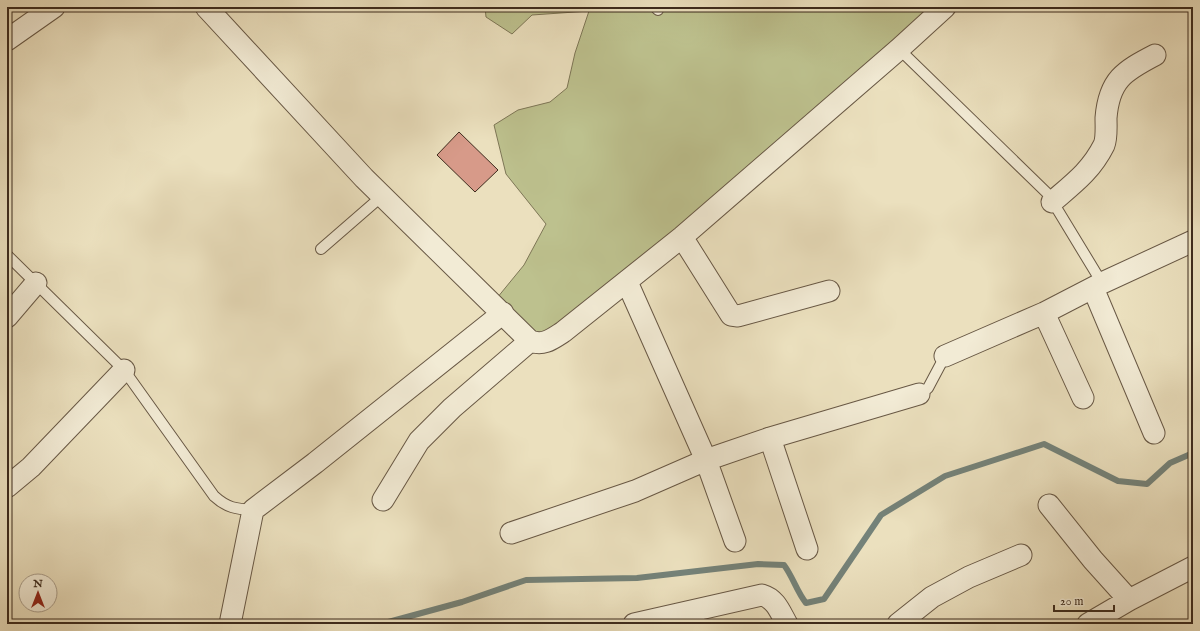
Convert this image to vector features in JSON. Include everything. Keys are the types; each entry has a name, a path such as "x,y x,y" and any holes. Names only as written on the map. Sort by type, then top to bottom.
{"street":[{"path":"7,40 54,7"},
{"path":"206,7 382,196 530,341 538,344 546,342 563,332 682,237 899,49 945,7"},
{"path":"1052,202 1087,172 1105,144 1107,106 1118,78 1155,54"},
{"path":"682,237 731,315 738,316 829,291"},
{"path":"945,356 1044,313 1193,241"},
{"path":"7,317 36,282"},
{"path":"627,282 706,460 735,541"},
{"path":"1098,286 1154,433"},
{"path":"231,619 253,510 315,463 503,313"},
{"path":"1044,313 1083,398"},
{"path":"383,500 419,440 452,408 530,341"},
{"path":"7,487 31,467 124,370"},
{"path":"511,533 635,491 706,460 770,438 919,394"},
{"path":"770,438 807,549"},
{"path":"1049,505 1093,560 1129,600"},
{"path":"898,624 932,597 969,577 1021,555"},
{"path":"1088,624 1129,600 1193,568"},
{"path":"634,624 762,595 770,597 775,602 787,624"}],"lane":[{"path":"899,49 1048,194 1098,286"},
{"path":"321,249 382,196"},
{"path":"7,255 124,370 214,496 223,505 237,509 253,510"},
{"path":"919,394 928,388 945,356"}],"green space":[{"path":"485,7 935,7 678,232 539,337 497,298 524,265 546,224 506,174 494,125 518,110 550,102 567,88 575,53 589,11 532,15 512,34 486,17"}],"building":[{"path":"459,132 498,170 475,192 437,155"}],"waterway":[{"path":"381,624 462,602 526,580 637,578 758,564 784,565 806,603 824,599 881,515 945,476 1044,444 1118,481 1147,484 1170,463 1193,453"},
{"path":"109,624 140,622 215,624"}]}
